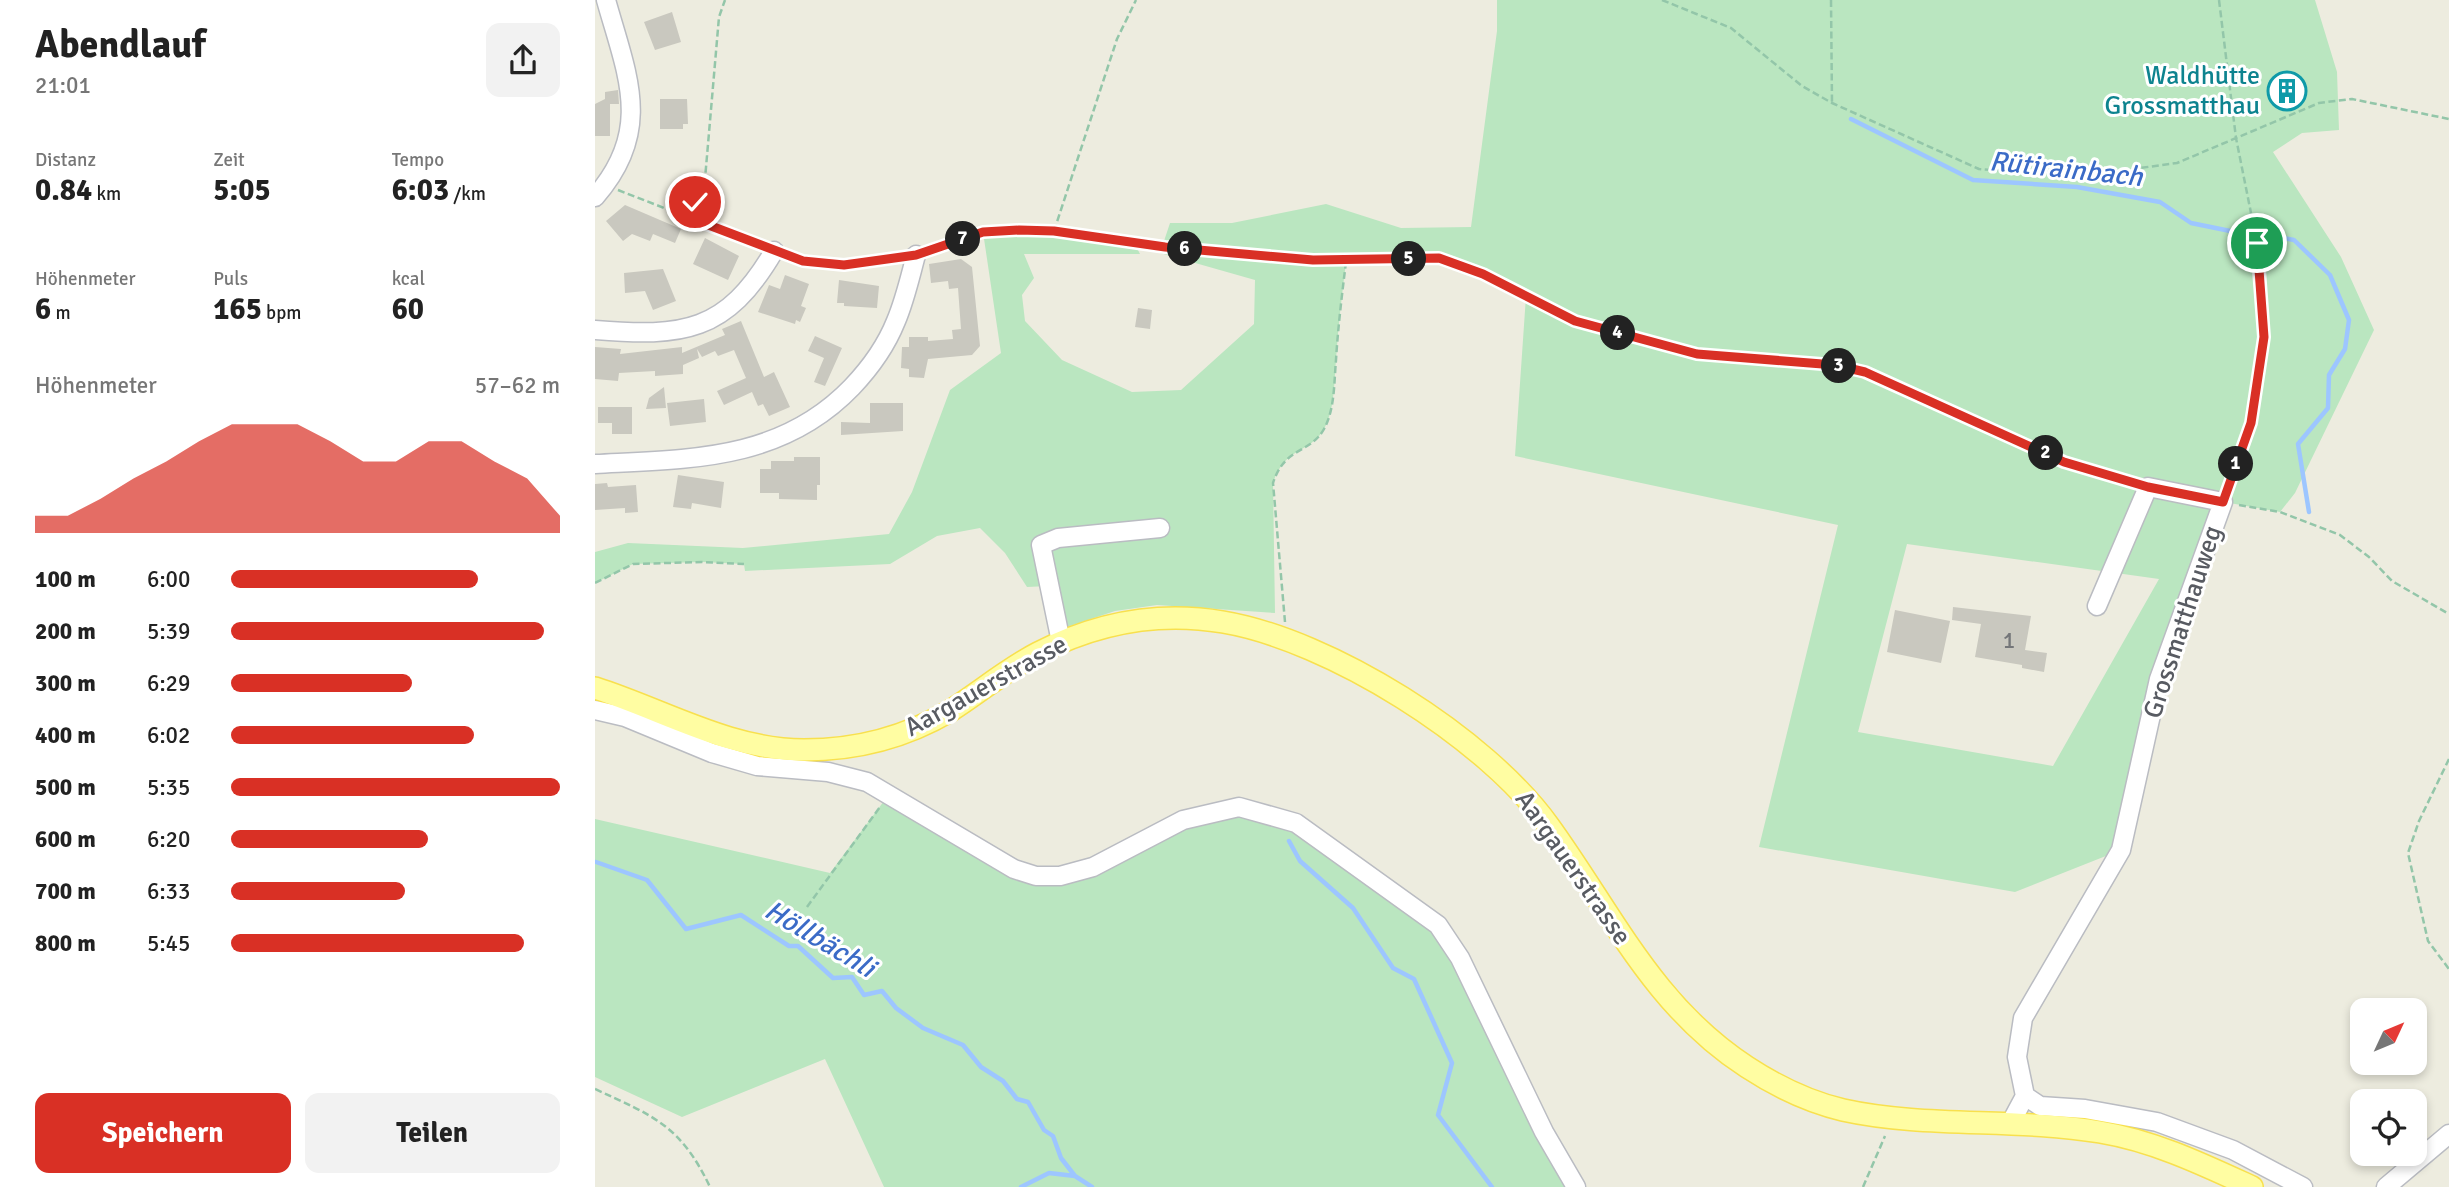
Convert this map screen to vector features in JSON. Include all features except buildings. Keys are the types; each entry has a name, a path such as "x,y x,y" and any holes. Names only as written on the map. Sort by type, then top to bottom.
{"main road":[{"name":"Aargauerstrasse","path":"595,688 714,733 753,744 806,750 860,746 929,722 1026,660 1061,642 1113,624 1155,617 1224,622 1287,640 1355,671 1397,696 1447,729 1502,771 1548,825 1659,989 1718,1046 1758,1073 1804,1097 1843,1110 2096,1131 2121,1136 2191,1159 2252,1187"}],"street":[{"path":"600,191 628,144 632,104 630,86 606,0"},
{"path":"595,330 664,334 711,319 748,291 774,251"},
{"path":"595,464 703,457 753,448 806,425 851,388 867,371 885,344 905,297 916,255"},
{"path":"2097,606 2148,487 2223,502"},
{"name":"Grossmatthauweg","path":"2025,1096 2017,1057 2023,1018 2121,850 2159,679 2223,502"},
{"path":"1061,642 1041,545 1058,538 1160,528"},
{"path":"595,710 625,718 712,753 746,763 847,774 890,793 1014,869 1036,876 1060,876 1093,867 1184,820 1238,807 1296,824 1438,925 1460,958 1544,1132 1576,1187"},
{"path":"2010,1124 2025,1096 2040,1106 2085,1109 2157,1122 2233,1150 2303,1187"},
{"path":"2386,1187 2449,1134"}],"path":[{"path":"677,213 695,202 705,179 719,17 725,0"},
{"path":"1054,231 1117,39 1136,0"},
{"path":"1662,0 1731,28 1803,86 1832,103 1979,169 2081,176 2177,163 2319,103 2352,99 2449,119"},
{"path":"1831,0 1832,103"},
{"name":"Grossmatthauweg","path":"2218,0 2236,138 2257,243 2264,337 2251,423 2223,502"},
{"path":"600,191 677,213 803,261 844,265 916,255 983,232 1054,231 1165,247 1346,262 1439,258 1483,274 1575,321 1697,354 1835,365 1865,372 2064,462 2148,487"},
{"path":"1287,640 1273,483 1278,468 1286,459 1310,443 1323,430 1331,406 1346,262"},
{"path":"2223,502 2280,512 2340,535 2369,556 2392,581 2449,614"},
{"path":"595,583 633,565 702,562 744,564"},
{"path":"2449,759 2419,821 2408,853 2427,941 2449,969"},
{"path":"807,907 890,793"},
{"path":"595,1089 646,1112 677,1133 711,1187"},
{"path":"1863,1187 1894,1116"}],"green space":[{"path":"1497,0 2315,0 2337,72 2339,130 2302,133 2273,152 2341,257 2374,330 2295,493 2280,512 2224,502 2159,679 2121,850 2015,892 1759,847 1838,525 1515,456 1526,296 1483,273 1439,258 1346,262 1328,421 1312,443 1284,462 1273,483 1275,613 1157,605 1115,611 1064,628 1048,586 1027,587 1005,553 980,528 937,536 890,564 745,571 744,564 633,564 595,583 595,552 628,543 743,548 889,534 912,492 950,390 1001,353 983,232 1054,231 1134,242 1140,254 1024,254 1034,278 1022,295 1025,321 1062,360 1132,392 1181,390 1254,324 1255,280 1160,253 1170,223 1232,223 1326,204 1401,228 1471,227 1497,31","holes":["1907,544 2159,579 2053,766 1858,732"]},
{"path":"890,793 1014,869 1060,876 1183,820 1239,807 1296,823 1438,925 1576,1187 884,1187 825,1059 682,1117 595,1077 595,819 830,873"}],"waterway":[{"name":"Rütirainbach","path":"1851,119 1973,180 2077,187 2160,202 2191,223 2240,233"},
{"name":"Rütirainbach","path":"2267,235 2294,240 2330,275 2349,320 2345,349 2329,375 2328,408 2298,444 2309,512"},
{"path":"1289,841 1300,861 1353,908 1393,968 1414,979 1452,1063 1438,1115 1492,1187"},
{"name":"Höllbächli","path":"596,862 647,880 686,929 741,915 789,946 798,946 833,978 852,977 864,995 882,991 896,1008 923,1028 963,1045 981,1067 1003,1081 1017,1099 1028,1102 1044,1130 1053,1136 1061,1158 1075,1176 1092,1187"},
{"path":"1021,1187 1049,1173 1075,1176"}],"place":[{"name":"Waldhütte Grossmatthau","path":"2287,91"}],"route":[{"path":"695,202 677,213 803,261 844,265 916,255 983,232 1019,230 1054,231 1165,247 1313,260 1346,262 1439,258 1483,274 1575,321 1697,354 1835,365 1865,372 2064,462 2148,487 2223,502 2251,423 2264,337 2257,243"}]}
